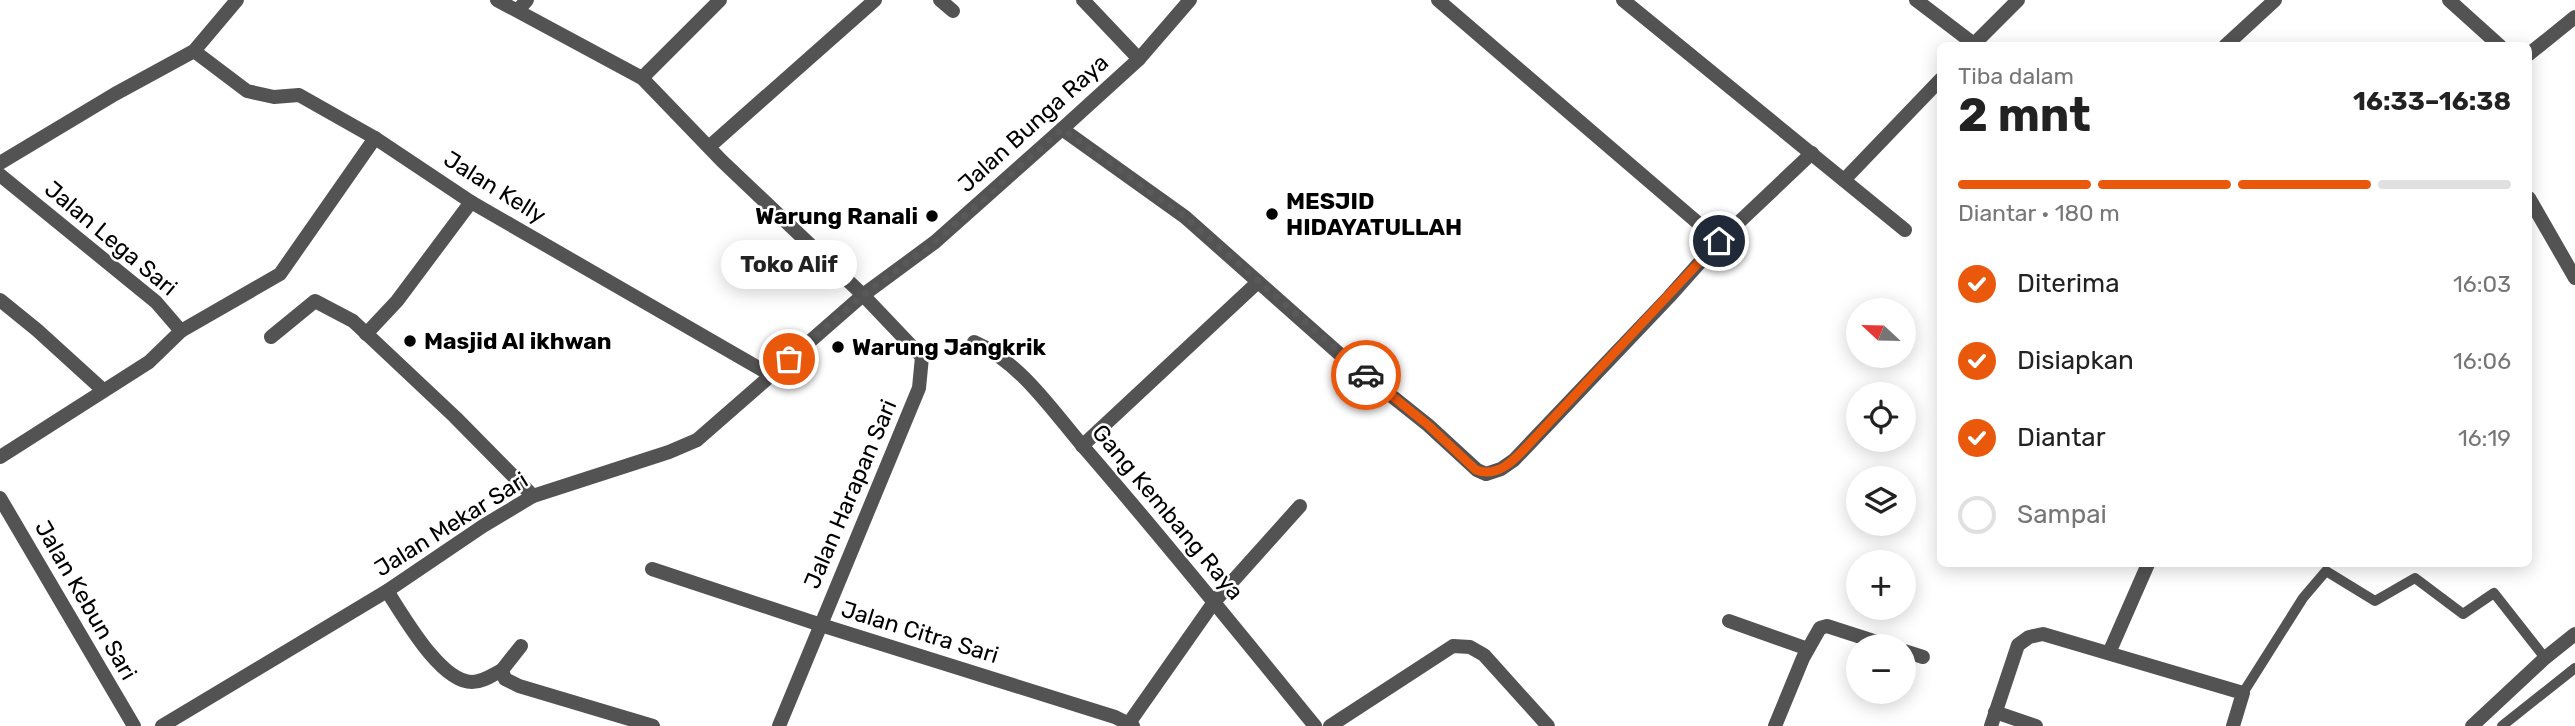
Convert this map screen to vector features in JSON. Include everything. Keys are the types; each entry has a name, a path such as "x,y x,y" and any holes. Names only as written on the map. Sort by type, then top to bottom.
{"street":[{"path":"0,163 115,94 194,51 237,0"},
{"name":"Jalan Harapan Sari","path":"497,0 522,5 642,78 863,295 922,357 919,388 779,726"},
{"path":"642,78 720,0"},
{"path":"710,146 875,0"},
{"path":"940,0 953,11"},
{"path":"1083,0 1139,59"},
{"name":"Jalan Bunga Raya","path":"863,295 935,242 1062,129 1139,59 1190,0"},
{"path":"1438,0 1719,241"},
{"path":"1623,0 1905,230"},
{"path":"1916,0 1969,42"},
{"path":"1976,42 2018,0"},
{"path":"2229,42 2275,0"},
{"path":"2449,0 2496,42"},
{"path":"2532,52 2575,17"},
{"name":"Jalan Kelly","path":"194,51 247,91 274,97 299,95 375,138 471,202 771,376"},
{"path":"1844,180 1937,83"},
{"path":"1062,129 1185,217 1344,358 1428,425 1476,470 1486,474 1501,469 1514,460 1719,241 1812,153"},
{"path":"181,331 280,274 375,138"},
{"name":"Jalan Lega Sari","path":"0,175 156,302 181,331 149,362 0,457"},
{"path":"366,334 397,301 471,202"},
{"path":"2532,203 2575,278"},
{"path":"1082,446 1258,282"},
{"name":"Jalan Mekar Sari","path":"162,726 387,591 483,526 533,496 669,452 697,440 863,295"},
{"path":"0,300 103,390"},
{"path":"271,337 315,301 353,321 455,417 533,496"},
{"name":"Gang Kembang Raya","path":"974,342 995,351 1018,371 1214,602 1315,726"},
{"name":"Jalan Kebun Sari","path":"0,498 134,726"},
{"path":"1131,724 1214,602 1300,506"},
{"path":"2109,653 2147,567"},
{"name":"Jalan Citra Sari","path":"652,569 1131,724"},
{"path":"387,591 435,661 468,682 481,681 502,670 521,646"},
{"path":"1728,621 1808,649"},
{"path":"1774,726 1808,649 1821,628 1827,626 1852,634"},
{"path":"2036,726 1993,719 2018,645 2029,637 2043,634 2243,693 2234,726"},
{"path":"2472,726 2575,634"},
{"path":"1330,726 1453,646 1461,646 1484,655 1548,726"},
{"path":"1916,654 1923,657"},
{"path":"502,670 505,679 519,686 653,726"}],"lane":[{"path":"2243,693 2303,598 2326,571 2375,601 2414,578 2463,614 2494,593 2545,658"},
{"path":"2502,726 2575,668"}],"way so far":[{"path":"789,359 863,295 935,242 1062,129 1185,217 1366,375"}],"place":[{"name":"MESJID HIDAYATULLAH","path":"1272,214"},
{"name":"Warung Ranali","path":"932,216"},
{"name":"Masjid Al ikhwan","path":"410,341"},
{"name":"Warung Jangkrik","path":"838,347"},
{"name":"Toko Alif","path":"789,359"}],"route":[{"path":"1366,375 1428,425 1476,470 1486,474 1501,469 1514,460 1719,241"}]}
